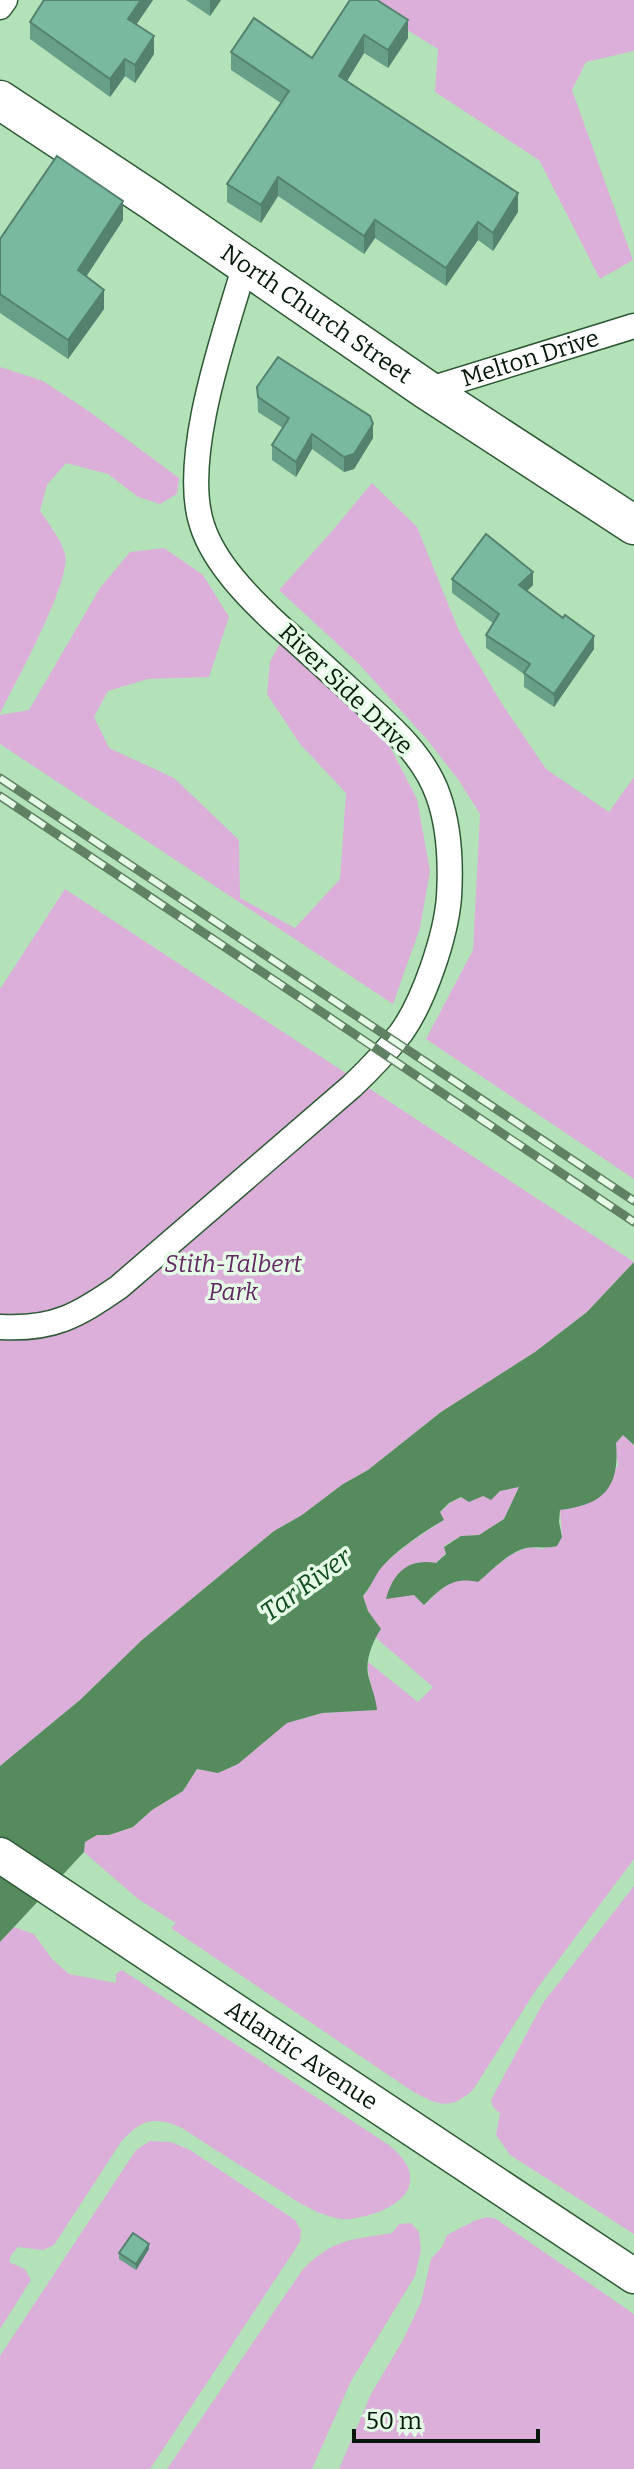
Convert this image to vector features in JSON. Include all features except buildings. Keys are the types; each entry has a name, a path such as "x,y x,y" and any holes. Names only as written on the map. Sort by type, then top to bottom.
{"main road":[{"name":"North Church Street","path":"0,100 427,390 634,525"},
{"name":"Atlantic Avenue","path":"0,1855 634,2276"},
{"name":"Atlantic Avenue","path":"602,2255 634,2286"}],"street":[{"path":"0,7 5,0"},
{"name":"River Side Drive","path":"0,1327 50,1325 83,1312 119,1287 334,1102 378,1061 403,1030 439,950 448,916 448,836 438,795 423,764 388,725 256,605 223,567 202,525 194,476 210,384 245,265"},
{"name":"Melton Drive","path":"427,390 634,326"}],"green space":[{"path":"359,0 634,0 634,51 586,62 572,90 633,260 600,279 539,160 435,92 438,49"},
{"path":"0,367 43,381 179,478 177,494 160,504 138,497 108,474 66,463 47,485 40,511 63,548 65,567 51,609 0,714"},
{"path":"372,483 417,527 459,631 502,704 546,769 609,812 634,777 634,1179 426,1039 473,950 480,814 458,779 425,737 358,663 279,590"},
{"path":"164,548 203,575 229,617 209,677 148,679 108,691 94,717 109,748 174,778 239,840 240,898 295,928 340,879 346,793 300,744 267,694 270,662 281,641 386,739 417,799 430,871 420,928 393,1004 0,744 0,715 29,710 100,588 130,552"},
{"name":"Stith-Talbert Park","path":"65,889 634,1262 587,1312 535,1352 441,1412 368,1470 274,1531 142,1640 80,1700 0,1766 0,989"},
{"path":"623,1435 634,1445 634,1859 536,1990 473,2090 457,2101 443,2104 412,2091 171,1928 176,1923 138,1899 84,1852 85,1842 97,1835 109,1835 133,1827 152,1810 183,1791 197,1769 218,1773 238,1764 286,1723 322,1713 376,1710 368,1662 418,1702 433,1687 375,1637 380,1629 363,1597 376,1574 397,1553 443,1521 440,1513 453,1502 520,1486 504,1519 479,1535 461,1536 444,1546 446,1553 414,1595 425,1605 454,1582 478,1581 510,1555 529,1547 543,1549 562,1537 560,1509 574,1508 618,1466 615,1444"},
{"path":"634,1886 634,2234 510,2155 496,2135 500,2113 491,2100 543,2003"},
{"path":"14,1927 34,1934 52,1959 69,1974 116,1983 116,1974 122,1970 389,2145 408,2168 410,2179 402,2197 393,2205 366,2216 336,2218 299,2202 182,2128 155,2121 141,2124 121,2142 54,2245 43,2250 18,2247 11,2255 9,2262 25,2269 31,2280 0,2329 0,1942"},
{"path":"150,2141 171,2142 190,2150 295,2220 301,2230 300,2242 150,2469 0,2469 0,2356 136,2150"},
{"path":"487,2217 496,2219 634,2314 634,2469 339,2469 371,2394 421,2302 431,2259 442,2247 447,2235"},
{"path":"411,2223 419,2232 421,2250 415,2276 350,2383 312,2469 167,2469 303,2269 334,2246 354,2239 392,2233 399,2224"}],"water":[{"name":"Tar River","path":"634,1262 634,1445 623,1435 616,1443 615,1472 606,1492 587,1504 560,1510 562,1537 557,1546 519,1550 478,1582 454,1582 424,1605 414,1595 386,1599 403,1569 417,1563 436,1563 446,1554 444,1547 461,1536 479,1535 504,1519 519,1487 500,1491 491,1500 483,1496 469,1502 461,1497 449,1503 440,1512 444,1520 388,1560 363,1596 368,1611 381,1629 368,1659 377,1710 322,1713 287,1723 238,1764 218,1773 197,1769 183,1791 152,1810 133,1827 109,1835 97,1835 85,1842 84,1852 0,1942 0,1766 80,1700 142,1640 274,1531 368,1470 441,1412 535,1352 587,1312"}],"railway":[{"path":"0,778 634,1201"},
{"path":"0,796 634,1222"}]}
